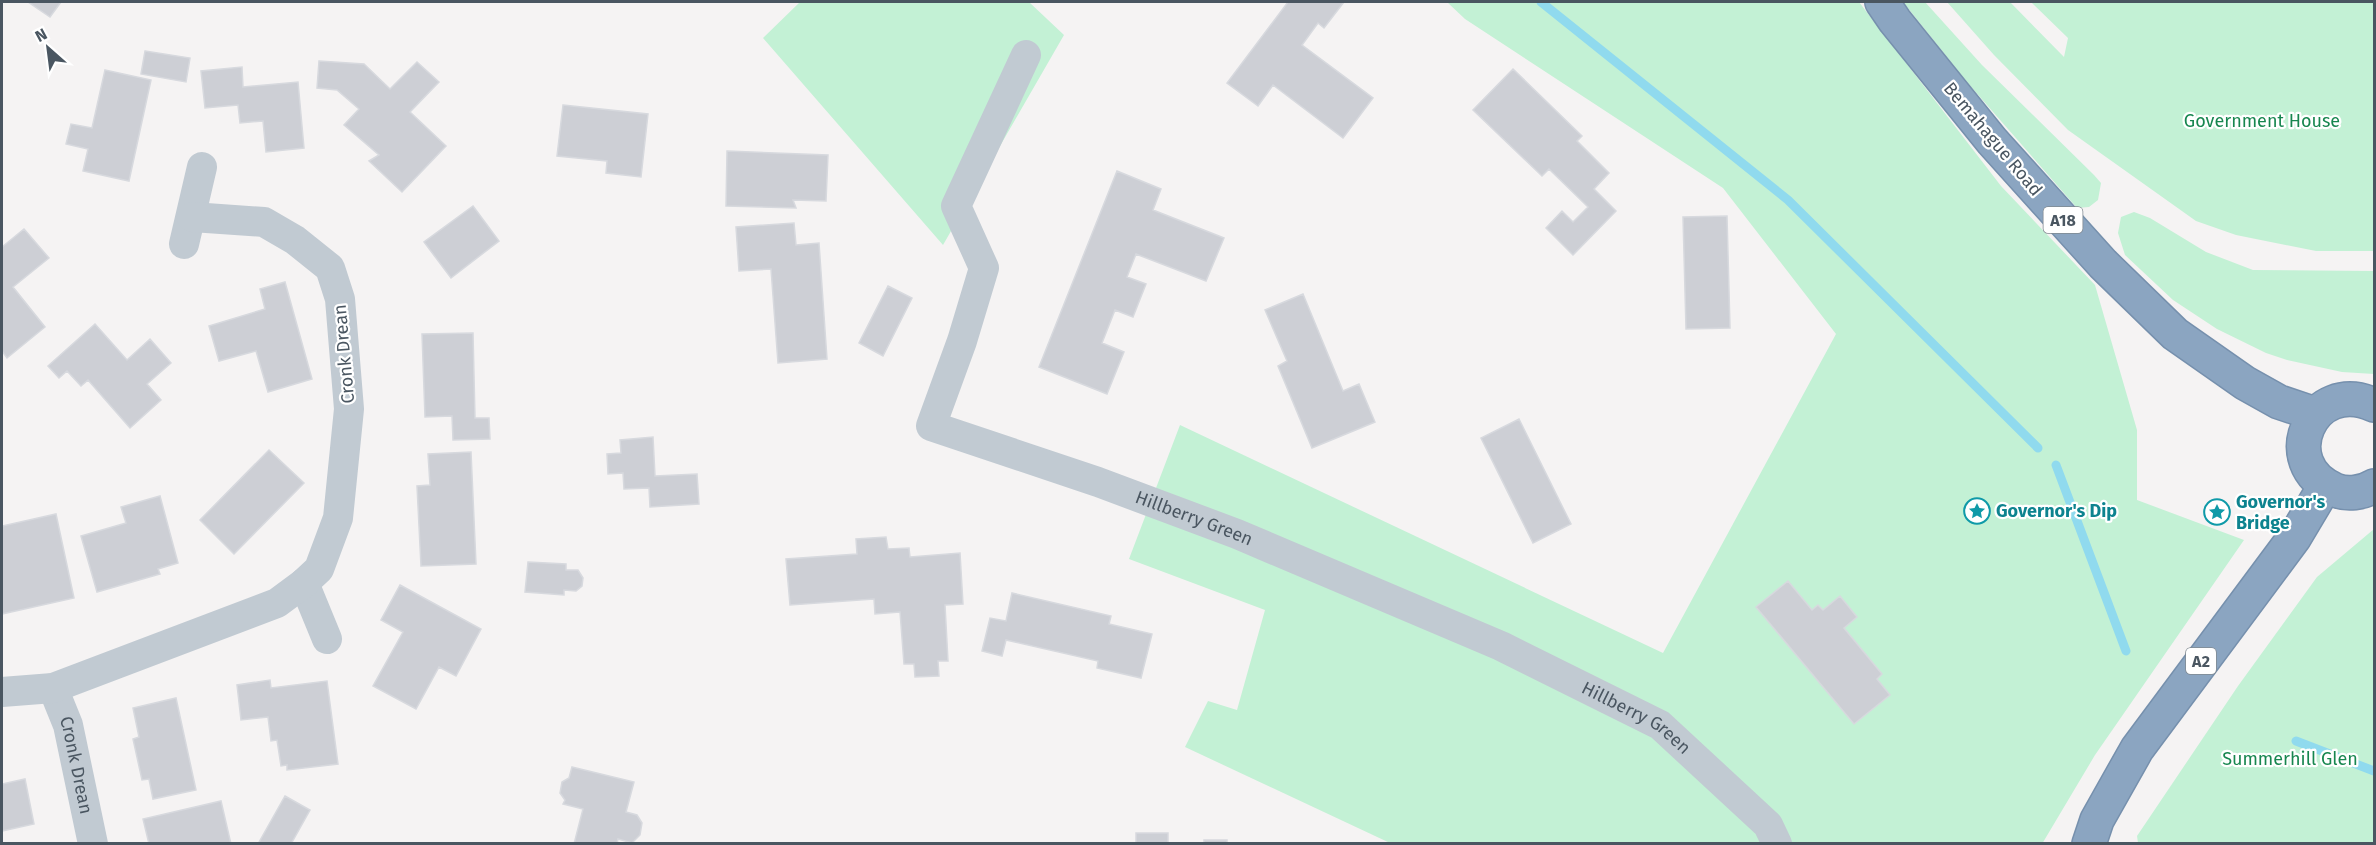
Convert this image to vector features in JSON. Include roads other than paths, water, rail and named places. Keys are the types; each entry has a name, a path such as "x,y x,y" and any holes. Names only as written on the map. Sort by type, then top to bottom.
{"highway":[{"name":"Bemahague Road","path":"1882,2 1992,141 2103,264 2167,326 2245,383 2279,402 2315,414"},
{"path":"2374,405 2364,400 2338,400 2325,406 2315,414 2304,437 2303,451 2314,477 2325,486 2340,492 2356,492 2374,486"},
{"name":"A2","path":"2088,843 2097,820 2137,748 2294,538 2325,486"}],"street":[{"name":"Hillberry Green","path":"1026,55 956,206 984,268 962,341 931,426 1098,482 1238,534 1501,646 1660,725 1768,825 1778,843"},
{"name":"Cronk Drean","path":"2,692 53,688 276,603 304,584 318,569 338,518 349,410 340,299 330,268 296,240 264,222 188,230 202,167"},
{"path":"304,584 327,639"},
{"name":"Cronk Drean","path":"53,688 68,725 93,843"}],"waterway":[{"path":"1541,2 1788,200 2038,448"},
{"path":"2056,465 2126,651"},
{"path":"2296,741 2374,771"}],"place":[{"name":"Governor's Dip","path":"1977,511"},
{"name":"Governor's Bridge","path":"2217,512"}],"park label":[{"name":"Government House","path":"2262,121"},
{"name":"Summerhill Glen","path":"2290,759"}]}
